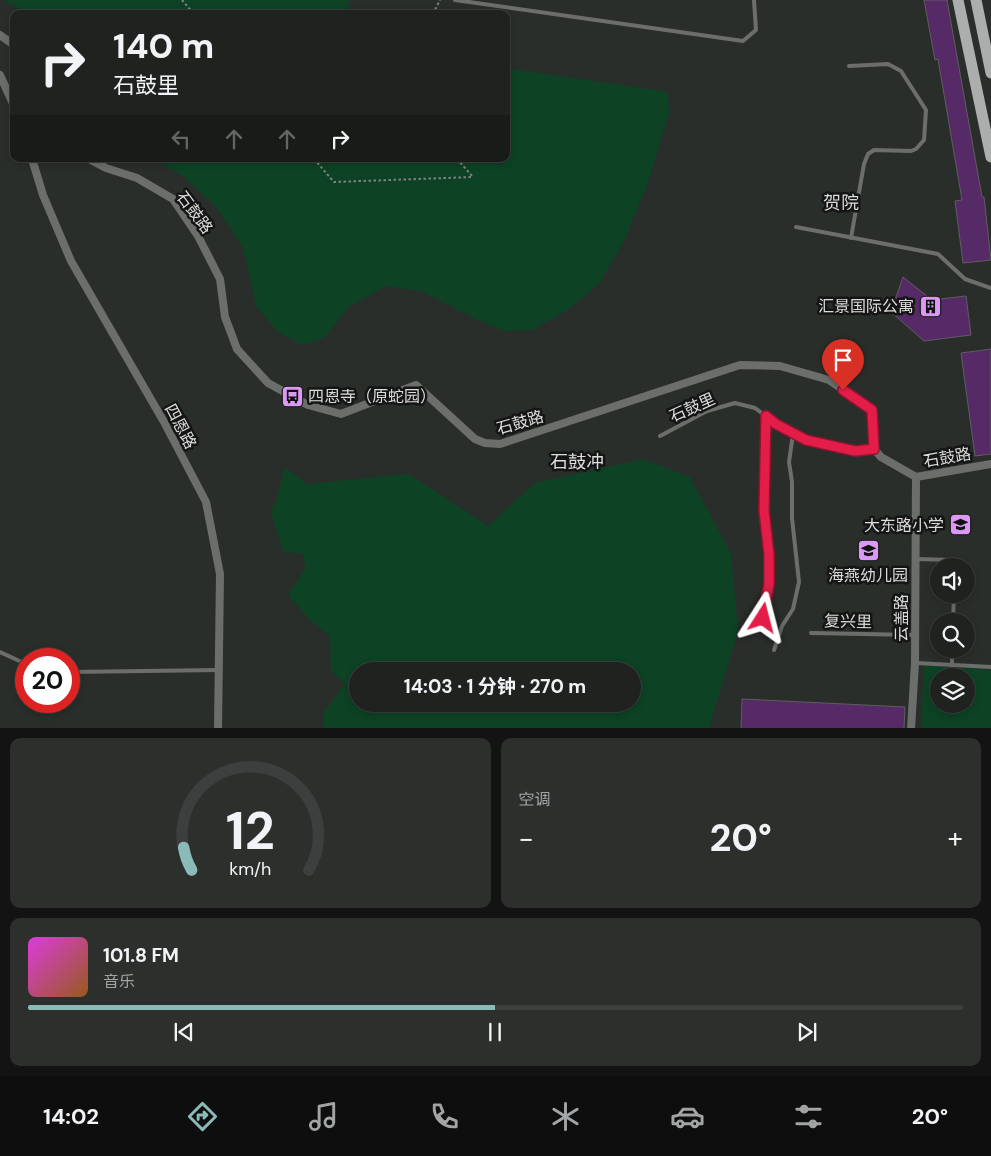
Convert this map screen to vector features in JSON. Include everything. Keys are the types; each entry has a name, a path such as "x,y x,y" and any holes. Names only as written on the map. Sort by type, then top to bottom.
{"main road":[{"path":"958,0 991,157"},
{"path":"976,0 987,35 991,73"}],"street":[{"path":"0,75 10,97"},
{"name":"四恩路","path":"33,162 44,195 71,261 164,422 206,502 220,574 218,728"},
{"name":"石鼓路","path":"95,162 106,168 137,178 173,199 198,236 220,279 225,317 236,350 268,383 308,405 341,414 416,385 475,439 485,444 500,444 740,365 780,366 829,380 872,410 874,449 881,457 916,476 991,464"},
{"name":"云盖路","path":"912,728 915,663 916,476"}],"lane":[{"path":"455,0 743,41 756,30 754,0"},
{"path":"849,66 888,64 893,66 901,71 926,110 924,140 916,149 911,151 874,150 868,154 864,164 851,238"},
{"path":"796,227 938,254 965,278 991,288"},
{"name":"石鼓里","path":"660,436 707,411 735,403 755,408 793,434 806,440 855,451 874,449"},
{"path":"763,618 769,584 769,554 764,511 766,416"},
{"path":"774,650 782,626 793,608 799,582 792,518 792,482 789,462 793,434"},
{"path":"915,559 930,559"},
{"name":"复兴里","path":"811,632 915,635"},
{"path":"0,652 15,659"},
{"path":"952,658 952,665"},
{"path":"915,663 991,667"},
{"path":"80,672 219,670"}],"path":[{"path":"182,0 191,10"},
{"path":"317,162 334,182 472,177 460,162"}],"green space":[{"path":"3,0 349,0 348,10 22,10"},
{"path":"510,69 668,92 669,113 648,183 626,237 600,283 566,311 533,330 504,331 421,291 386,286 349,307 324,338 302,345 277,331 256,306 243,248 216,207 183,176 159,162 510,162"},
{"path":"643,459 690,477 731,554 738,631 709,728 324,728 324,712 345,684 331,671 330,636 310,620 288,595 305,569 304,554 283,552 271,511 278,495 285,467 307,484 409,474 488,526 535,483"},
{"path":"924,665 964,668 930,668 930,713 975,713 975,669 991,670 991,728 921,728"}],"building":[{"path":"924,0 947,0 982,197 984,197 991,260 963,263 955,201 962,200 938,59 935,60"},
{"name":"汇景国际公寓","path":"903,277 932,300 966,296 971,335 924,341 891,312"},
{"path":"991,349 991,454 975,456 961,353"},
{"path":"742,699 905,707 904,728 741,728"}],"place":[{"name":"汇景国际公寓","path":"930,306"},
{"name":"四恩寺（原蛇园）","path":"292,396"},
{"name":"大东路小学","path":"960,525"},
{"name":"海燕幼儿园","path":"868,551"}],"district":[{"name":"贺院","path":"841,203"},
{"name":"石鼓冲","path":"577,462"}],"route":[{"path":"763,618 769,584 769,554 764,511 766,416 776,424 806,440 855,451 874,449 872,410 843,390"}]}
